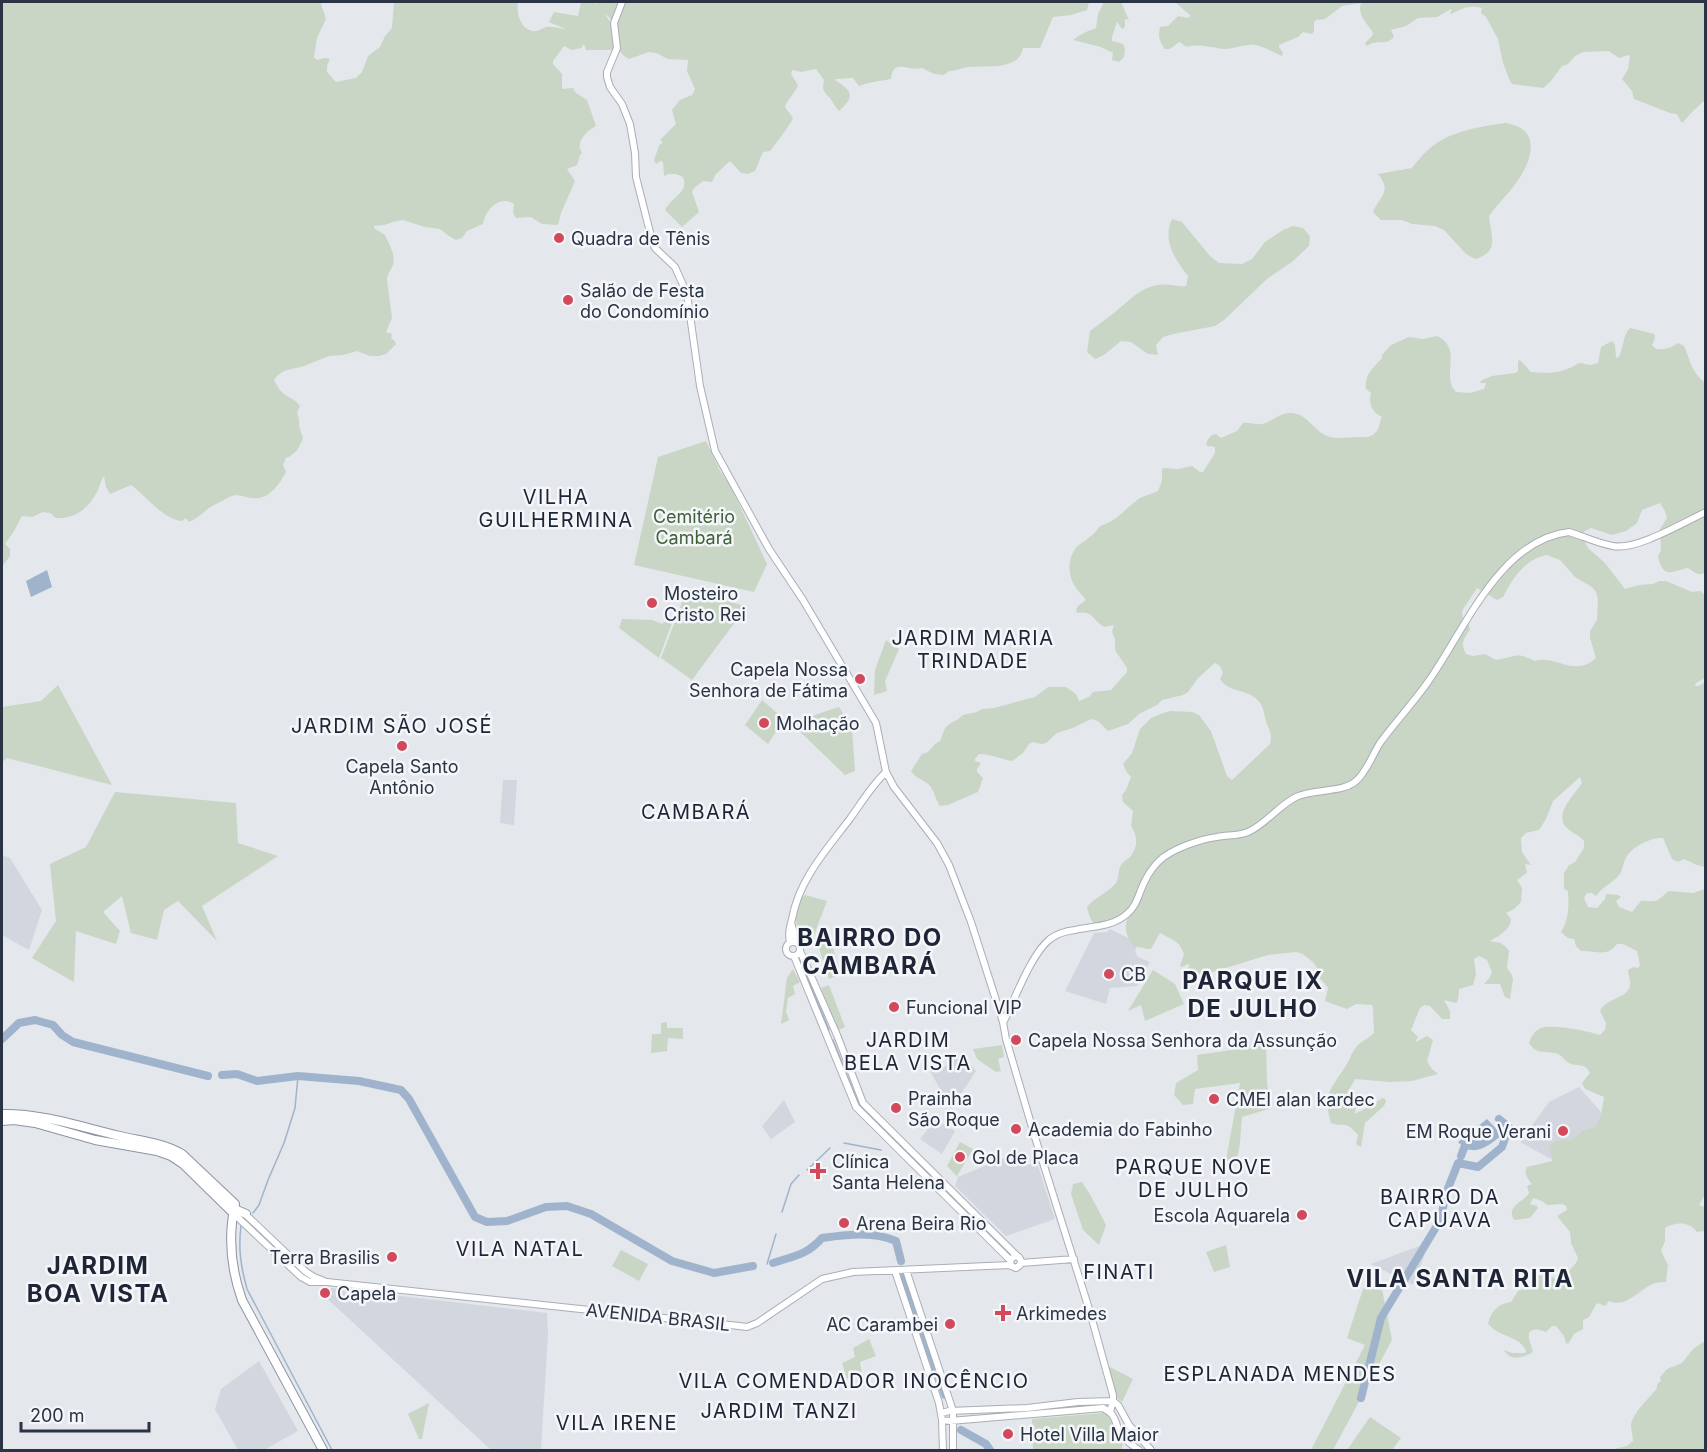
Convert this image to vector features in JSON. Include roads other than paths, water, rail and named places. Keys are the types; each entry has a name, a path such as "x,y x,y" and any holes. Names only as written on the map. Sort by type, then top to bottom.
{"highway":[{"path":"2,1114 35,1116 153,1143 176,1151 182,1154 234,1208"},
{"path":"2,1121 35,1123 95,1140 157,1151 171,1156 243,1217"},
{"path":"234,1208 231,1226 232,1257 242,1300 323,1450"}],"street":[{"path":"622,2 614,23 616,48 607,72 608,82 622,104 630,124 636,177 653,244 675,267 687,294 700,386 713,445 769,549 812,615 876,723 886,772 894,787 937,843 949,865 971,922 998,1006 1034,1134 1090,1312 1113,1401 1110,1412"},
{"path":"1003,1022 1034,960 1048,940 1064,932 1114,922 1127,914 1136,903 1146,879 1161,859 1198,841 1248,832 1291,800 1308,792 1345,788 1353,784 1379,744 1431,678 1476,604 1516,557 1533,544 1561,532 1569,532 1622,547 1646,541 1706,512"},
{"path":"793,942 791,923 800,893 819,857 875,783 886,772"},
{"path":"797,953 788,954 785,950 786,945 793,942 799,945 797,953 856,1107 1010,1262"},
{"path":"797,953 837,1035 863,1103 1020,1260 1074,1259"},
{"path":"998,1006 1004,1015 1008,1012"},
{"path":"243,1217 258,1226 306,1272 327,1282"},
{"path":"243,1217 254,1232 302,1277 314,1282 327,1282"},
{"path":"985,1235 991,1229"},
{"name":"AVENIDA BRASIL","path":"327,1282 747,1327 757,1323 822,1279 853,1272 1010,1262 1015,1256 1020,1260"},
{"path":"906,1270 953,1411 953,1450"},
{"path":"895,1271 939,1403 942,1417 943,1450"},
{"path":"939,1403 945,1404 950,1400"},
{"path":"942,1417 953,1411 1113,1401 1151,1450"},
{"path":"942,1417 954,1421 1103,1408 1115,1417 1121,1433 1139,1450"},
{"path":"943,1432 949,1430 953,1432"},
{"path":"1129,1443 1139,1435"}],"water":[{"path":"47,570 52,587 31,597 26,581"},
{"path":"1487,1119 1502,1135 1486,1147 1475,1150 1470,1150 1458,1142"}],"waterway":[{"path":"804,969 829,1030"},
{"path":"2,1039 19,1023 35,1020 53,1025 73,1042 208,1076"},
{"path":"833,1040 859,1106"},
{"path":"222,1075 237,1074 257,1081 298,1076 359,1081 401,1090 409,1099 475,1217 487,1222 507,1221 546,1207 567,1206 591,1214 672,1261 714,1273 753,1266"},
{"path":"253,1213 259,1205 284,1143 295,1108 298,1076"},
{"path":"1361,1398 1381,1318 1441,1219 1445,1196 1458,1163 1478,1167 1502,1147 1509,1127 1499,1119"},
{"path":"877,1124 898,1144"},
{"path":"844,1143 881,1150"},
{"path":"1461,1156 1468,1145"},
{"path":"807,1170 830,1148"},
{"path":"910,1155 978,1222"},
{"path":"782,1212 791,1184 799,1175"},
{"path":"241,1226 241,1258 247,1289 332,1450"},
{"path":"767,1264 776,1234"},
{"path":"773,1263 805,1252 822,1238 859,1235 878,1236 896,1241 901,1261"},
{"path":"904,1277 945,1395"},
{"path":"961,1430 986,1444 990,1450"}],"place":[{"name":"Quadra de Tênis","path":"559,238"},
{"name":"Salão de Festa do Condomínio","path":"568,300"},
{"name":"Mosteiro Cristo Rei","path":"652,603"},
{"name":"Capela Nossa Senhora de Fátima","path":"860,679"},
{"name":"Molhação","path":"764,723"},
{"name":"Capela Santo Antônio","path":"402,746"},
{"name":"CB","path":"1109,974"},
{"name":"Funcional VIP","path":"894,1007"},
{"name":"Capela Nossa Senhora da Assunção","path":"1016,1040"},
{"name":"CMEI alan kardec","path":"1214,1099"},
{"name":"Prainha São Roque","path":"896,1108"},
{"name":"Academia do Fabinho","path":"1016,1129"},
{"name":"EM Roque Verani","path":"1563,1131"},
{"name":"Gol de Placa","path":"960,1157"},
{"name":"Clínica Santa Helena","path":"818,1171"},
{"name":"Escola Aquarela","path":"1302,1215"},
{"name":"Arena Beira Rio","path":"844,1223"},
{"name":"Terra Brasilis","path":"392,1257"},
{"name":"Capela","path":"325,1293"},
{"name":"Arkimedes","path":"1003,1313"},
{"name":"AC Carambei","path":"950,1324"},
{"name":"Hotel Villa Maior","path":"1008,1434"}],"district":[{"name":"VILHA GUILHERMINA","path":"556,508"},
{"name":"JARDIM MARIA TRINDADE","path":"973,650"},
{"name":"JARDIM SÃO JOSÉ","path":"392,726"},
{"name":"CAMBARÁ","path":"696,812"},
{"name":"BAIRRO DO CAMBARÁ","path":"870,951"},
{"name":"PARQUE IX DE JULHO","path":"1253,994"},
{"name":"JARDIM BELA VISTA","path":"908,1052"},
{"name":"PARQUE NOVE DE JULHO","path":"1194,1178"},
{"name":"BAIRRO DA CAPUAVA","path":"1440,1208"},
{"name":"VILA NATAL","path":"520,1249"},
{"name":"FINATI","path":"1119,1272"},
{"name":"VILA SANTA RITA","path":"1460,1278"},
{"name":"JARDIM BOA VISTA","path":"98,1279"},
{"name":"ESPLANADA MENDES","path":"1280,1374"},
{"name":"VILA COMENDADOR INOCÊNCIO","path":"854,1381"},
{"name":"JARDIM TANZI","path":"779,1411"},
{"name":"VILA IRENE","path":"617,1423"}],"park label":[{"name":"Cemitério Cambará","path":"694,526"}]}
